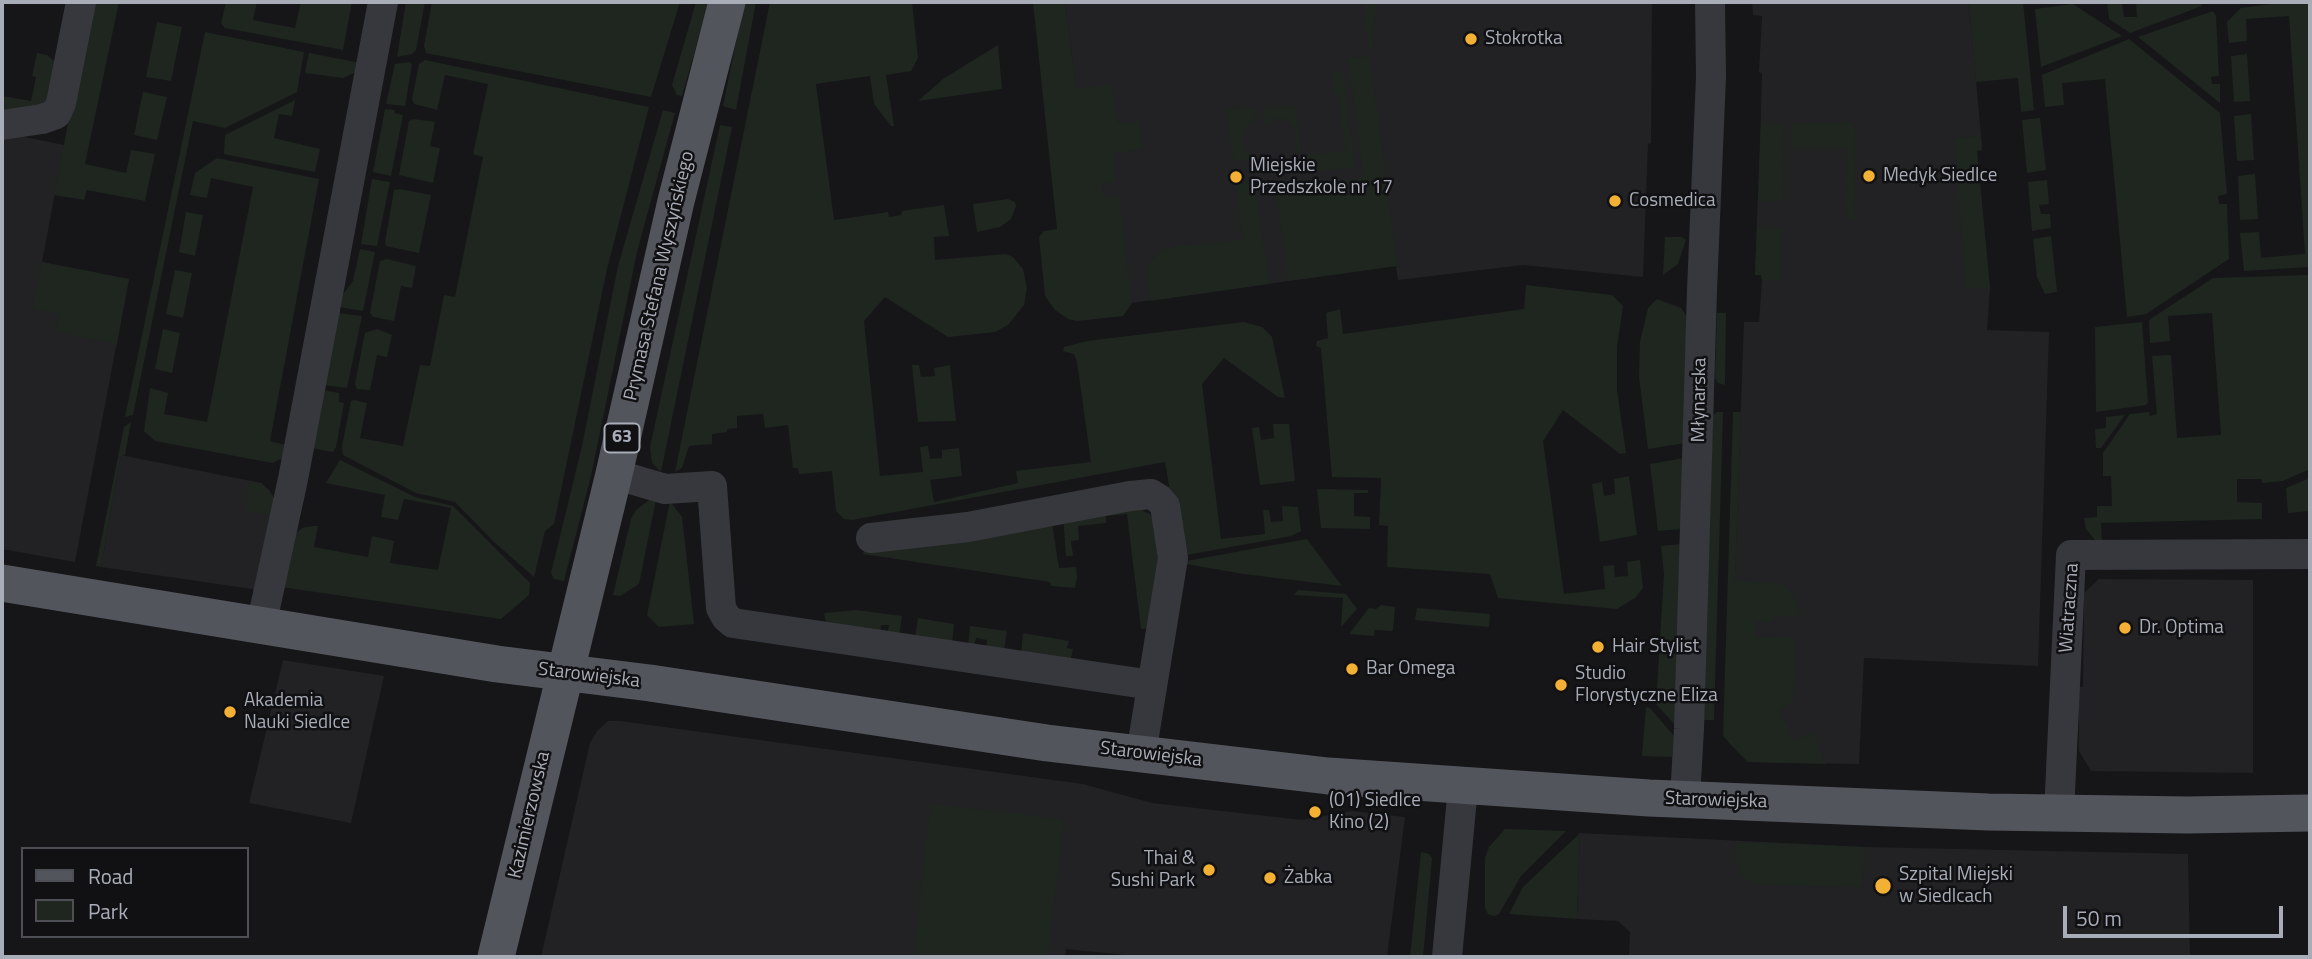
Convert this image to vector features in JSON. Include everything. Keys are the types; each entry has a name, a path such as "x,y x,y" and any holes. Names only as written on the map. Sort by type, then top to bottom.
{"main road":[{"name":"Prymasa Stefana Wyszyńskiego","path":"564,673 614,474 676,201 727,2"},
{"name":"Starowiejska","path":"2,583 564,673 650,683 1046,743 1328,776 1685,798 2059,814 2310,813"},
{"name":"Kazimierzowska","path":"496,957 564,673"}],"street":[{"path":"2,125 42,119 56,114 61,103 81,2"},
{"path":"261,626 293,479 383,2"},
{"name":"Młynarska","path":"1685,798 1711,77 1710,2"},
{"path":"614,474 665,489 712,486 721,608 733,623 1152,685"},
{"path":"871,538 968,527 1130,496 1151,494 1160,499 1165,506 1173,558 1141,754"},
{"name":"Wiatraczna","path":"2059,814 2071,555 2310,554"},
{"path":"1447,957 1463,786"}],"shaded area":[{"path":"1065,2 1652,2 1651,143 1648,144 1643,277 1523,265 1398,280 1396,266 1103,307"},
{"path":"1752,2 1969,2 1982,150 1977,151 1990,288 1987,330 2049,332 2038,666 1864,658 1859,764 1748,762 1729,743 1744,322 1759,322 1762,280 1761,275 1755,275 1762,16 1753,15"},
{"path":"5,133 64,145 42,262 129,279 75,562 2,549 2,149"},
{"path":"121,455 261,483 269,490 273,496 259,590 101,567"},
{"path":"2308,574 2310,773 2308,774"},
{"path":"2099,579 2253,580 2253,773 2091,771 2079,751 2079,687 2083,687 2084,593"},
{"path":"283,660 384,676 351,823 249,803"},
{"path":"608,721 1083,784 1152,803 1302,820 1352,811 1405,817 1387,957 1146,957 1066,949 1065,957 541,957 590,743 597,731"},
{"name":"Szpital Miejski w Siedlcach","path":"1580,833 1865,847 2188,854 2190,957 1629,957 1630,932 1618,921 1577,919"}],"green space":[{"path":"92,2 119,2 85,164 126,173 131,150 155,154 145,201 87,190 84,200 54,195"},
{"path":"226,2 257,2 253,20 295,28 301,2 352,2 343,50 225,28 221,23"},
{"path":"406,2 425,2 416,50 412,54 397,57"},
{"path":"432,2 680,2 651,97 426,53 424,46"},
{"path":"696,2 709,2 682,96 677,95 672,85"},
{"path":"744,2 756,2 736,110 723,106"},
{"path":"770,2 912,2 918,58 911,71 886,75 894,126 891,126 874,104 870,76 816,84 834,220 888,212 889,217 901,215 902,211 944,205 949,236 934,237 935,260 1006,254 1013,257 1023,269 1027,288 1024,305 1008,325 995,332 948,337 885,297 864,321 880,476 923,472 920,447 928,446 930,459 942,458 942,450 959,448 962,476 930,480 934,502 1018,483 1016,471 1091,462 1077,362 1074,354 1063,351 1064,347 1087,341 1244,322 1262,327 1272,337 1285,398 1278,397 1224,358 1202,384 1221,539 1265,534 1263,510 1269,510 1271,522 1283,521 1282,506 1298,507 1301,531 1291,536 1181,556 1165,462 852,520 844,519 836,511 832,471 799,474 798,468 793,468 788,425 765,428 763,414 737,416 737,428 712,434 712,444 689,446 682,468 675,472"},
{"path":"1033,2 1065,2 1076,89 1112,84 1118,124 1139,121 1143,149 1114,154 1116,182 1102,184 1104,197 1119,196 1132,303 1123,316 1077,321 1068,319 1055,310 1045,296 1039,237 1044,231 1057,229"},
{"path":"1363,2 1379,2 1374,22 1373,50 1369,50"},
{"path":"1969,2 2023,2 2034,110 2021,112 2018,78 1976,82"},
{"path":"2107,2 2122,2 2124,17 2137,17 2136,2 2199,2 2202,6 2130,33 2109,19"},
{"path":"2285,2 2310,2 2310,267 2244,271 2240,233 2259,232 2261,258 2305,254 2289,16 2246,19 2247,41 2229,43 2227,22 2241,8"},
{"path":"2073,4 2122,36 2041,67 2035,9"},
{"path":"2213,11 2216,16 2219,76 2211,77 2212,84 2220,84 2220,103 2138,37"},
{"path":"157,22 182,27 171,81 146,77"},
{"path":"205,32 304,52 297,92 225,128 193,121 133,415 125,417"},
{"path":"2129,39 2220,113 2227,194 2218,196 2219,204 2227,204 2229,259 2146,314 2127,317 2105,79 2062,83 2064,105 2045,107 2042,75"},
{"path":"998,45 1002,89 918,101 943,79"},
{"path":"37,53 47,55 54,61 46,105 2,114 2,96 31,101 36,77 32,76"},
{"path":"309,53 361,63 356,72 343,78 305,73"},
{"path":"2247,54 2250,101 2234,102 2231,56"},
{"path":"1370,56 1397,266 1288,281 1276,187 1364,178 1348,58"},
{"path":"425,60 649,107 607,269 554,524 545,531 534,577 494,542 455,502 416,493 343,455 342,446 351,401 354,400 367,403 360,438 403,446 420,365 430,366 444,295 455,297 483,157 473,154 488,84 445,75 437,110 414,104 412,99 419,64"},
{"path":"410,62 412,65 405,106 386,104 395,64"},
{"path":"1343,71 1355,167 1308,172 1306,155 1345,151 1339,94 1334,95 1331,73"},
{"path":"143,92 167,97 157,140 134,135"},
{"path":"295,100 292,116 279,114 274,138 320,149 315,172 224,154 225,135"},
{"path":"1295,104 1301,152 1297,153 1295,129 1291,122 1281,118 1274,119 1271,125 1265,126 1264,109"},
{"path":"1254,107 1256,117 1245,129 1243,137 1246,149 1256,159 1233,161 1227,110"},
{"path":"385,109 395,110 394,113 403,115 391,176 373,172"},
{"path":"663,110 675,113 637,252 591,476 564,581 554,579 551,573 582,446 618,266"},
{"path":"2251,114 2254,160 2237,161 2234,116"},
{"path":"2040,118 2046,170 2027,173 2022,120"},
{"path":"414,119 435,122 430,146 440,148 433,183 399,175 409,121"},
{"path":"1784,123 1783,201 1758,201 1761,124"},
{"path":"1792,123 1852,124 1856,133 1855,219 1846,218 1847,148 1792,148"},
{"path":"720,125 732,127 661,472 652,463 650,447"},
{"path":"1981,136 1982,150 1977,151 1990,288 1966,288 1954,138"},
{"path":"217,158 319,179 270,441 289,446 283,458 272,463 155,441 144,431 150,388 168,393 164,414 207,422 253,187 211,178 207,198 190,195 195,173"},
{"path":"2255,174 2258,219 2240,220 2238,176"},
{"path":"372,179 390,182 377,246 361,244"},
{"path":"2047,180 2049,204 2039,205 2041,214 2050,214 2051,228 2032,231 2028,182"},
{"path":"1255,181 1269,284 1150,301 1146,268 1161,250 1187,244 1243,239 1235,184"},
{"path":"394,190 431,195 419,253 386,246 385,243"},
{"path":"1008,199 1015,202 1016,206 1011,219 1000,227 977,232 973,204"},
{"path":"186,212 203,215 195,256 179,252"},
{"path":"1757,228 1782,229 1781,281 1762,280 1761,275 1755,275"},
{"path":"2051,236 2057,292 2045,294 2037,277 2033,239"},
{"path":"1665,237 1682,237 1686,240 1678,264 1663,275"},
{"path":"360,249 375,252 363,311 339,307 341,297 353,281"},
{"path":"387,259 416,266 412,288 401,286 394,321 373,317 370,313 380,261"},
{"path":"42,262 129,279 117,344 56,332 59,314 32,309"},
{"path":"175,270 192,273 183,318 166,314"},
{"path":"2310,275 2310,469 2283,481 2262,483 2262,479 2237,479 2237,502 2262,503 2262,519 2101,523 2102,544 2095,540 2086,529 2084,518 2097,517 2097,506 2112,506 2111,476 2103,476 2103,453 2130,414 2157,414 2152,356 2171,355 2177,438 2221,435 2212,313 2168,316 2170,341 2150,343 2149,320 2213,278"},
{"path":"1526,285 1612,295 1623,306 1617,347 1617,390 1626,453 1620,454 1563,410 1543,441 1564,594 1605,589 1603,566 1614,565 1615,577 1628,576 1627,562 1640,560 1643,588 1635,598 1617,609 1498,598 1490,574 1387,567 1388,526 1379,525 1381,478 1332,477 1321,348 1316,346 1317,341 1328,338 1326,313 1340,309 1343,334 1524,309"},
{"path":"1657,299 1681,308 1689,319 1685,443 1648,449 1639,377 1640,342 1648,308"},
{"path":"338,313 362,316 347,388 324,385"},
{"path":"1717,313 1726,313 1725,385 1718,383 1715,378"},
{"path":"2142,322 2148,402 2146,405 2096,412 2095,327"},
{"path":"163,329 180,333 172,373 155,369"},
{"path":"377,329 392,335 387,357 377,355 370,390 357,389 355,384 365,333"},
{"path":"912,365 919,365 921,377 935,376 934,368 950,365 956,421 918,422"},
{"path":"323,390 339,393 339,402 344,403 333,452 311,448"},
{"path":"1723,412 1714,720 1703,720 1713,415"},
{"path":"1733,412 1741,412 1735,581 1782,584 1794,597 1801,617 1774,616 1773,622 1756,621 1756,637 1795,638 1793,703 1779,709 1794,741 1813,733 1826,764 1748,762 1723,736"},
{"path":"2125,415 2101,448 2096,448 2095,429 2106,428 2106,417"},
{"path":"131,422 125,455 121,456 101,567 96,566 124,427"},
{"path":"1273,424 1289,424 1295,481 1260,485 1252,428 1259,427 1261,440 1274,438"},
{"path":"1684,458 1682,529 1658,531 1650,464"},
{"path":"340,460 415,497 453,506 530,583 529,595 501,619 281,587 295,534 302,528 312,526 318,526 314,547 368,557 372,536 394,541 390,563 438,570 451,508 404,499 398,520 381,517 385,495 326,483"},
{"path":"1629,476 1637,535 1600,542 1592,484 1602,482 1604,496 1615,494 1614,479"},
{"path":"2310,478 2310,511 2288,513 2286,488"},
{"path":"250,481 261,483 269,490 276,502 274,517 245,510"},
{"path":"1317,489 1368,490 1368,493 1354,493 1354,516 1370,517 1370,529 1321,528"},
{"path":"649,500 656,500 639,584 620,596 613,595 631,519 636,510"},
{"path":"670,501 682,517 694,624 659,627 647,615"},
{"path":"1139,509 1150,514 1157,524 1163,556 1152,628 1141,629 1127,514 1106,516 1106,523 1078,526 1079,540 1071,541 1073,556 1066,556 1064,530 1064,521"},
{"path":"1052,523 1059,568 1076,567 1075,588 863,554 864,550"},
{"path":"1307,539 1342,586 1186,564 1186,561"},
{"path":"1681,544 1675,725 1656,704 1664,574 1661,546"},
{"path":"1298,590 1346,594 1357,609 1341,627 1343,598 1294,595"},
{"path":"1381,605 1395,607 1393,631 1375,630 1374,636 1349,634 1369,608 1376,609"},
{"path":"1417,608 1490,614 1489,627 1415,620"},
{"path":"856,610 902,616 899,637 887,635 889,625 881,625 880,634 827,622 825,619 824,613"},
{"path":"918,618 954,624 952,644 915,638"},
{"path":"970,626 1007,631 1004,651 986,649 987,640 976,638 974,647 968,646"},
{"path":"1023,633 1069,641 1067,648 1073,649 1070,662 1021,654"},
{"path":"1646,707 1650,708 1674,736 1672,757 1642,756"},
{"path":"931,804 1064,819 1048,957 913,957"},
{"path":"1505,829 1566,831 1521,876 1499,914 1494,916 1488,914 1485,908 1485,858 1489,847"},
{"path":"1580,833 1577,919 1509,914 1523,887"},
{"path":"1736,842 1865,847 1862,887 1754,885 1745,879 1738,869"},
{"path":"1421,852 1432,858 1423,957 1410,957"}],"place":[{"name":"Stokrotka","path":"1471,39"},
{"name":"Medyk Siedlce","path":"1869,176"},
{"name":"Miejskie Przedszkole nr 17","path":"1236,177"},
{"name":"Cosmedica","path":"1615,201"},
{"name":"Dr. Optima","path":"2125,628"},
{"name":"Hair Stylist","path":"1598,647"},
{"name":"Bar Omega","path":"1352,669"},
{"name":"Studio Florystyczne Eliza","path":"1561,685"},
{"name":"Akademia Nauki Siedlce","path":"230,712"},
{"name":"(01) Siedlce Kino (2)","path":"1315,812"},
{"name":"Thai & Sushi Park","path":"1209,870"},
{"name":"Żabka","path":"1270,878"},
{"name":"Szpital Miejski w Siedlcach","path":"1883,886"}]}
